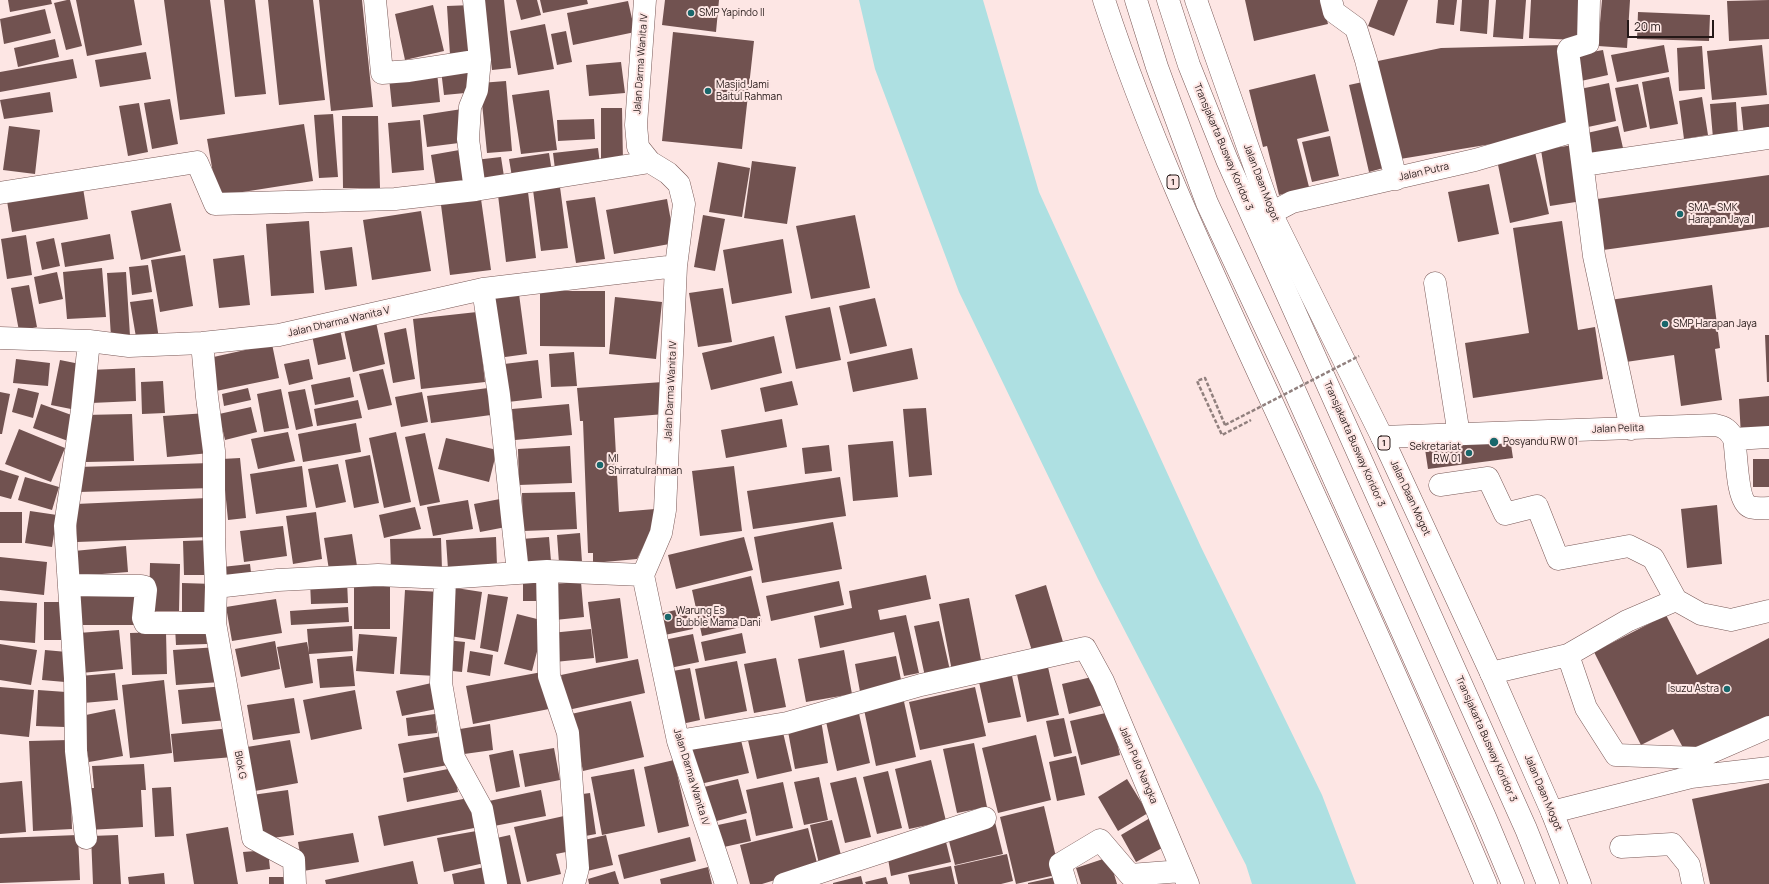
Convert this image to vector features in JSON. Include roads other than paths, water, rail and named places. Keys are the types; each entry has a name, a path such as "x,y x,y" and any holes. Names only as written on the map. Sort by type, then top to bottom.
{"main road":[{"path":"375,0 382,72 409,71 480,60"},
{"path":"474,0 480,60 477,90 470,107 468,139 475,190"},
{"name":"Jalan Darma Wanita IV","path":"645,0 636,125 638,147 650,162 668,173 679,184 684,204 676,266 665,510 661,533 643,575 678,741 726,884"},
{"name":"1","path":"1104,0 1120,49 1160,150 1213,272 1403,694 1486,884"},
{"path":"1136,0 1157,67 1207,203 1296,392 1485,817 1513,884"},
{"name":"Transjakarta Busway Koridor 3","path":"1168,0 1189,65 1227,160 1523,822 1548,884"},
{"name":"Jalan Daan Mogot","path":"1196,0 1271,212 1382,438 1491,673 1552,812 1580,884"},
{"path":"1331,0 1334,12 1356,28 1366,60 1396,179"},
{"path":"1589,0 1588,43 1569,48 1568,51 1594,256 1631,429"},
{"name":"Jalan Putra","path":"1271,212 1292,202 1475,160 1578,130"},
{"path":"1583,165 1769,138"},
{"path":"0,194 197,162 215,204 395,199 475,190 650,162"},
{"name":"Jalan Dharma Wanita V","path":"0,336 89,341 129,346 202,343 280,335 483,290 676,266"},
{"path":"1435,283 1459,435"},
{"path":"483,290 499,395 518,573"},
{"path":"86,838 76,751 75,678 65,526 82,410 89,341"},
{"path":"70,585 145,587 146,590 142,618 145,623 215,623 216,587 214,538 214,451 202,343"},
{"name":"Jalan Pelita","path":"1382,438 1715,425 1724,427 1730,432 1734,439"},
{"path":"1769,437 1734,439 1743,498 1750,507 1769,508"},
{"path":"1440,485 1488,478 1505,514 1537,506 1558,559 1629,546 1653,558 1676,600 1701,614 1731,620 1769,611"},
{"path":"216,587 278,580 378,574 445,578 547,571 643,575"},
{"path":"547,571 548,676 568,733 578,868 574,884"},
{"path":"445,578 441,682 454,758 482,809 496,884"},
{"path":"1491,673 1568,655 1627,621 1676,600"},
{"name":"Blok G","path":"215,623 253,838 294,860 294,884"},
{"name":"Jalan Pulo Nangka","path":"678,741 787,723 921,685 1085,648 1103,681 1185,877"},
{"path":"1568,655 1586,708 1616,755 1698,758 1769,727"},
{"path":"1552,812 1691,777 1769,768"},
{"path":"784,884 985,818"},
{"path":"1066,884 1060,864 1100,840 1130,875 1185,877"},
{"path":"1621,847 1672,844 1689,865 1693,884"}],"water":[{"path":"859,0 983,0 1039,192 1201,547 1322,795 1356,884 1252,884 1246,865 1098,579 959,292 875,69"}],"place":[{"name":"SMP Yapindo II","path":"691,13"},
{"name":"Masjid Jami Baitul Rahman","path":"708,91"},
{"name":"SMA - SMK Harapan Jaya I","path":"1680,214"},
{"name":"SMP Harapan Jaya","path":"1665,324"},
{"name":"Posyandu RW 01","path":"1494,442"},
{"name":"Sekretariat RW 01","path":"1469,453"},
{"name":"MI Shirratulrahman","path":"600,465"},
{"name":"Warung Es Bubble Mama Dani","path":"668,617"},
{"name":"Isuzu Astra","path":"1727,689"}]}
